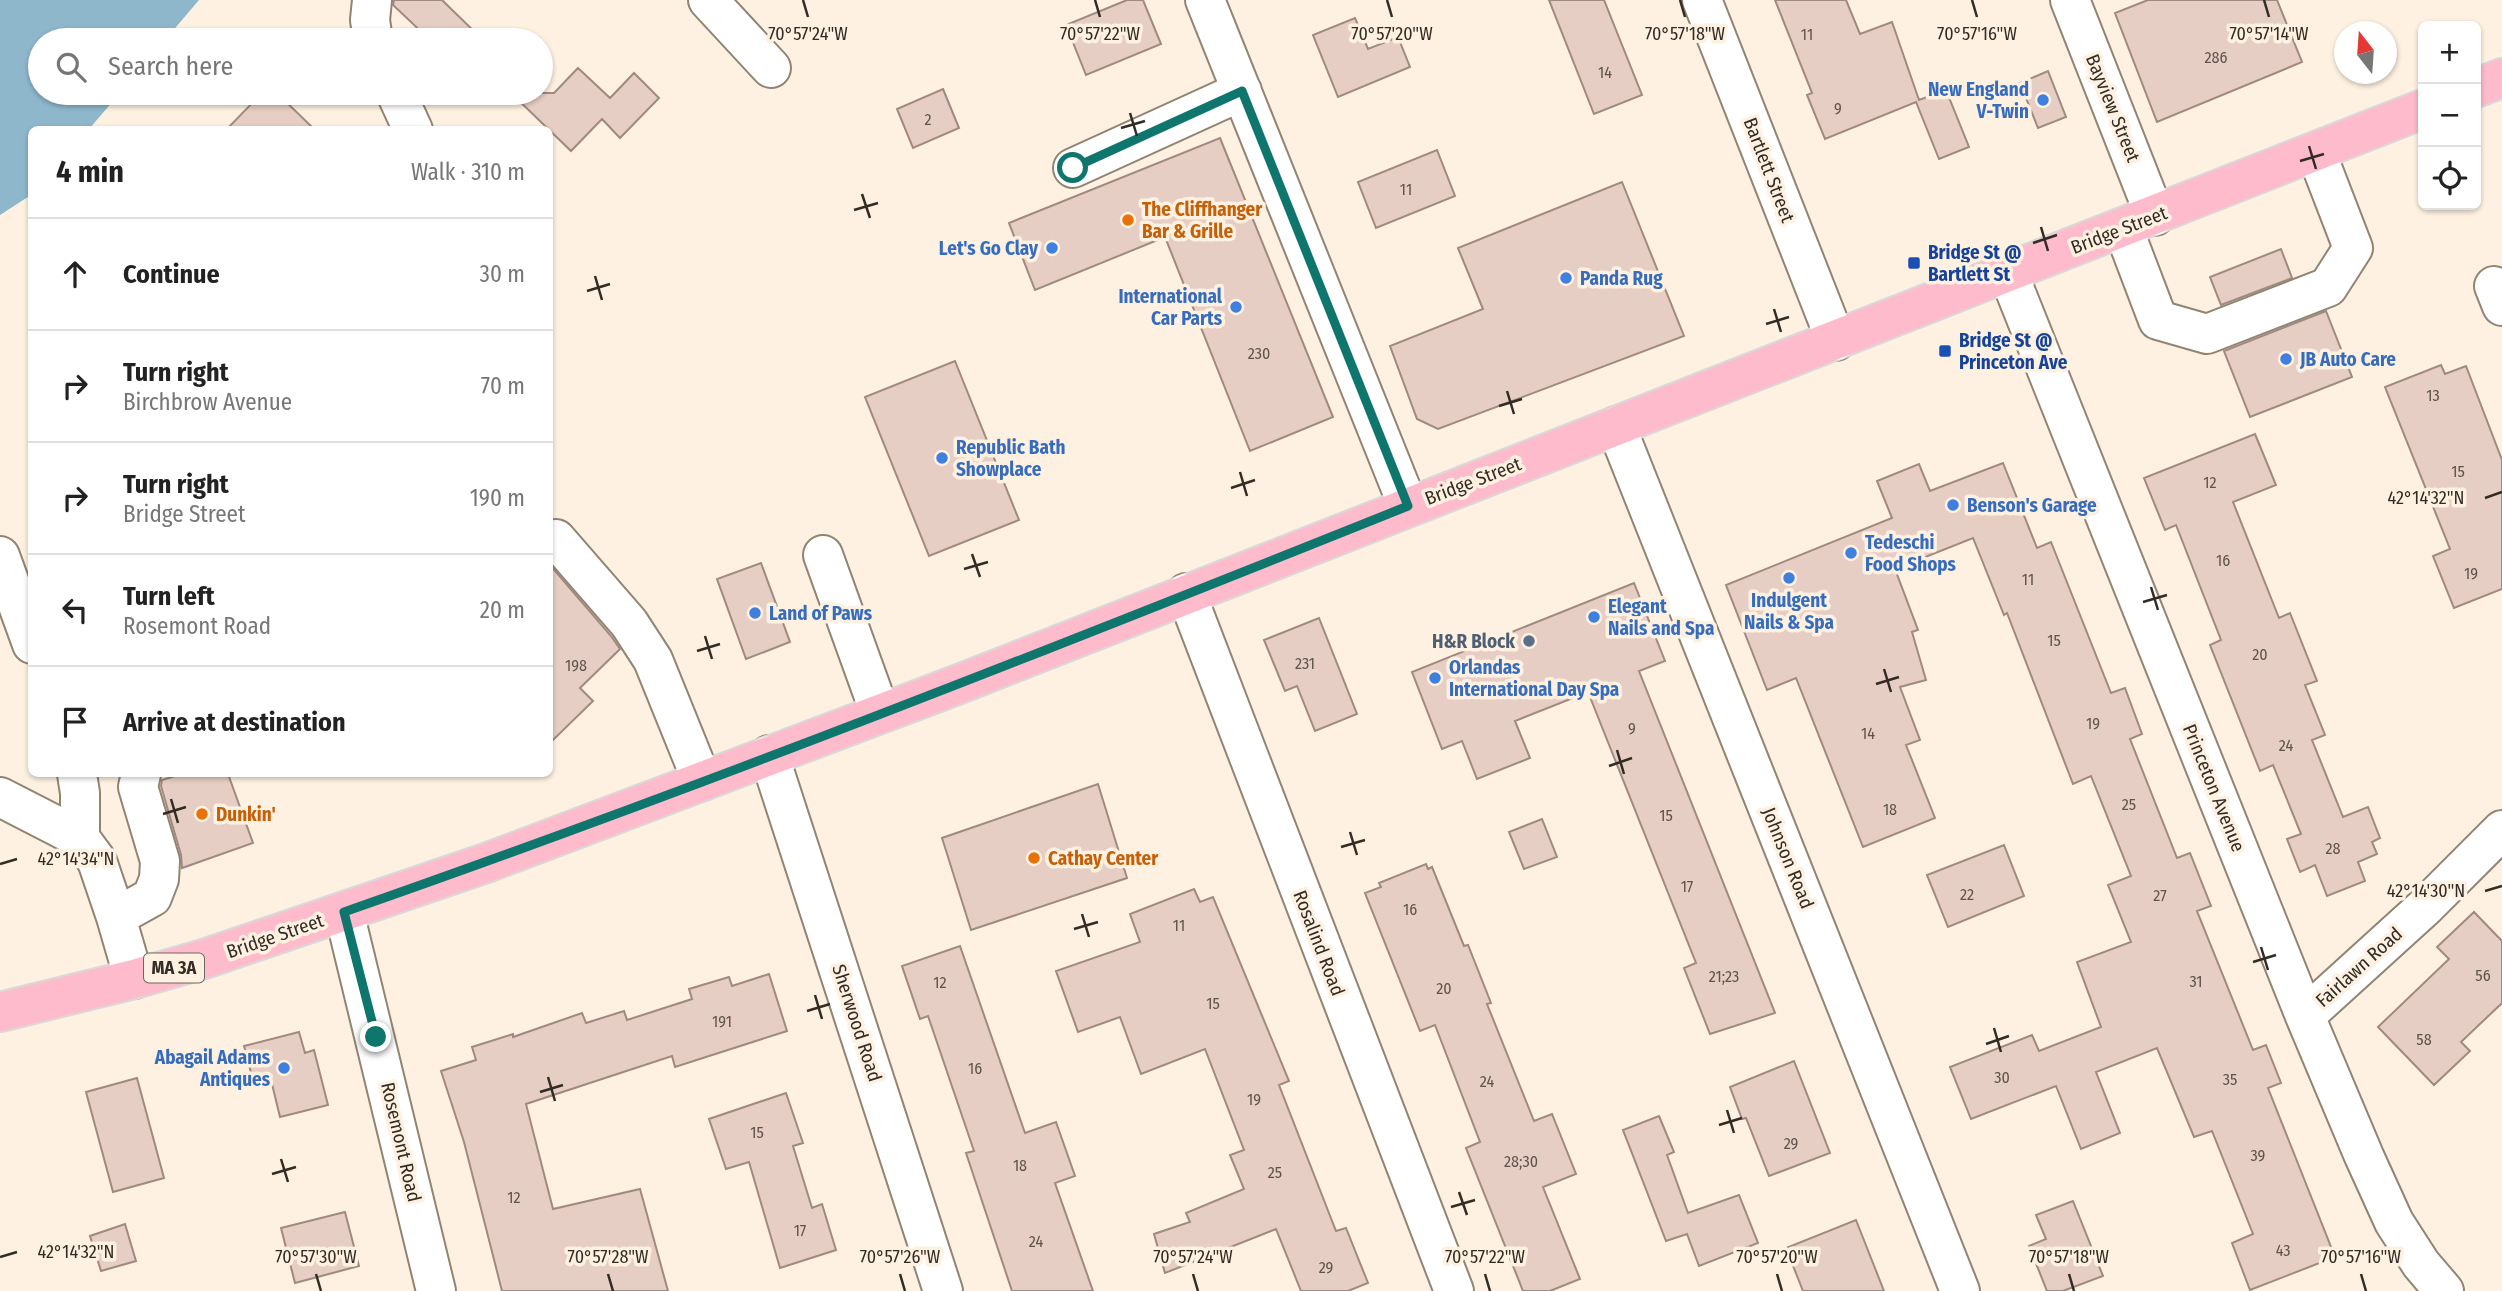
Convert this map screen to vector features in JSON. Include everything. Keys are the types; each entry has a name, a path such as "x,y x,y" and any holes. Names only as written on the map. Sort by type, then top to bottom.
{"main road":[{"path":"2481,86 2502,78"},
{"name":"Bridge Street","path":"0,1012 204,960 486,863 880,713 1836,341 2418,111"}],"street":[{"path":"371,28 372,0"},
{"path":"708,0 771,68"},
{"path":"1205,0 1408,506"},
{"name":"Bartlett Street","path":"1702,0 1836,341"},
{"name":"Bayview Street","path":"2070,0 2139,222 2158,320 2207,334 2328,287 2353,248 2316,152"},
{"path":"1073,168 1242,91"},
{"path":"402,105 411,126"},
{"name":"Princeton Avenue","path":"2008,273 2305,1016 2394,1222 2421,1264 2444,1291"},
{"name":"Johnson Road","path":"1616,426 1960,1291"},
{"path":"553,540 556,539 629,623 653,660 702,781"},
{"path":"823,555 880,713"},
{"path":"0,556 28,633"},
{"name":"Rosalind Road","path":"1186,593 1454,1291"},
{"name":"Sherwood Road","path":"769,755 943,1291"},
{"path":"77,777 80,793 80,838"},
{"path":"116,917 152,897 159,879 160,861 138,786 140,777"},
{"path":"0,797 80,838 97,861 134,979"},
{"name":"Fairlawn Road","path":"2305,1016 2425,907 2502,830"},
{"name":"Rosemont Road","path":"344,912 436,1291"}],"water":[{"path":"0,0 199,0 175,28 28,28 28,105 110,105 92,126 28,126 28,197 0,215"}],"building":[{"path":"394,0 442,0 471,28 417,28 393,5"},
{"path":"1127,0 1143,0 1161,44 1086,75 1066,25"},
{"path":"1549,0 1604,0 1642,95 1594,114"},
{"path":"1775,0 1846,0 1860,34 1892,22 1919,100 1946,90 1969,147 1939,159 1916,102 1825,139 1807,95 1812,93"},
{"path":"2148,0 2277,0 2302,62 2157,122 2115,13"},
{"path":"1355,18 1368,49 1398,37 1410,67 1338,97 1313,35"},
{"path":"578,68 610,98 634,73 659,98 620,138 602,119 571,151 553,134 553,126 545,126 523,105 553,105 554,93"},
{"name":"New England V-Twin","path":"2048,71 2066,117 2038,128 2020,83"},
{"path":"943,89 959,128 913,148 897,109"},
{"path":"250,105 289,105 311,126 230,126"},
{"path":"1220,138 1333,417 1250,451 1165,237 1035,290 1009,223"},
{"path":"1437,150 1455,196 1376,228 1358,182"},
{"name":"Panda Rug","path":"1622,182 1684,336 1438,429 1417,419 1390,346 1483,309 1458,248"},
{"path":"2281,249 2292,278 2221,305 2210,277"},
{"name":"JB Auto Care","path":"2326,311 2352,377 2250,417 2224,351"},
{"name":"Republic Bath Showplace","path":"955,361 1019,520 929,556 865,397"},
{"path":"2441,365 2445,374 2466,366 2502,460 2502,589 2454,608 2433,556 2450,549 2385,387"},
{"path":"2255,434 2276,485 2233,502 2279,618 2290,613 2317,681 2305,685 2325,735 2312,740 2343,817 2368,807 2380,838 2372,842 2377,854 2358,862 2365,881 2327,896 2315,865 2300,872 2287,839 2301,834 2273,765 2260,771 2210,645 2221,640 2176,525 2165,530 2144,478"},
{"path":"2003,463 2037,548 2051,542 2111,693 2125,688 2142,734 2130,739 2177,858 2190,853 2211,906 2197,911 2253,1050 2266,1045 2281,1083 2268,1088 2335,1257 2250,1290 2232,1243 2253,1234 2212,1131 2194,1137 2157,1048 2096,1072 2120,1133 2081,1149 2056,1086 1971,1119 1950,1067 2032,1035 2039,1051 2101,1027 2077,962 2131,942 2108,885 2131,876 2091,776 2073,784 2007,613 2004,615 1973,538 1895,569 1918,630 1912,632 1926,680 1900,687 1920,740 1906,745 1935,818 1863,847 1796,678 1767,690 1726,585 1892,518 1877,481 1919,464 1930,491"},
{"name":"Land of Paws","path":"761,563 790,642 746,659 717,579"},
{"path":"553,568 620,649 580,688 593,701 553,740"},
{"path":"1634,583 1665,661 1639,671 1775,1013 1710,1034 1684,968 1696,963 1588,692 1515,721 1530,758 1477,779 1462,741 1442,749 1412,672"},
{"path":"1319,618 1357,714 1315,731 1297,686 1285,691 1264,640"},
{"name":"Dunkin'","path":"172,777 229,777 253,843 182,868 181,855 161,786 162,780"},
{"name":"Cathay Center","path":"1098,784 1127,878 971,930 942,838"},
{"path":"1542,819 1557,857 1524,869 1509,832"},
{"path":"2004,845 2024,896 1948,927 1927,875"},
{"path":"1426,864 1428,869 1432,867 1464,946 1468,945 1491,1003 1487,1004 1534,1121 1552,1114 1576,1174 1543,1187 1580,1279 1550,1291 1523,1291 1466,1148 1480,1142 1435,1025 1420,1031 1365,893 1381,887 1379,883"},
{"path":"1194,889 1200,902 1213,897 1289,1081 1279,1085 1336,1231 1346,1228 1368,1283 1348,1291 1301,1291 1276,1229 1165,1273 1154,1234 1190,1222 1186,1213 1244,1189 1230,1155 1244,1150 1205,1049 1141,1074 1120,1017 1078,1032 1056,971 1140,942 1130,914"},
{"path":"2474,912 2502,941 2502,1003 2461,1042 2470,1051 2434,1085 2378,1027 2449,959 2437,947"},
{"path":"960,946 1025,1133 1056,1122 1075,1176 1055,1183 1093,1291 1012,1291 966,1153 974,1151 928,1016 920,1019 902,966"},
{"path":"769,974 787,1031 675,1067 672,1056 526,1104 553,1209 640,1189 668,1291 502,1291 464,1142 441,1071 476,1060 472,1047 513,1034 513,1037 582,1013 586,1023 624,1011 627,1020 692,999 689,989 729,977 732,986"},
{"name":"Abagail Adams Antiques","path":"299,1032 305,1053 314,1050 328,1105 280,1117 272,1084 255,1088 244,1046"},
{"path":"1794,1061 1830,1153 1769,1176 1746,1118 1742,1119 1730,1087"},
{"path":"137,1078 164,1178 113,1192 86,1092"},
{"path":"786,1093 803,1143 793,1146 812,1208 822,1204 836,1250 780,1268 749,1162 726,1169 709,1119"},
{"path":"1659,1116 1674,1152 1667,1155 1688,1213 1739,1195 1758,1243 1699,1266 1687,1234 1666,1241 1623,1130"},
{"path":"2073,1201 2103,1276 2063,1291 2047,1291 2029,1246 2046,1239 2036,1215"},
{"path":"345,1212 359,1266 295,1283 281,1228"},
{"path":"1856,1220 1884,1291 1803,1291 1786,1248"},
{"path":"125,1224 136,1261 101,1271 90,1236"}],"place":[{"name":"New England V-Twin","path":"2043,100"},
{"name":"The Cliffhanger Bar & Grille","path":"1128,220"},
{"name":"Let's Go Clay","path":"1052,248"},
{"name":"Bridge St @ Bartlett St","path":"1914,263"},
{"name":"Panda Rug","path":"1566,278"},
{"name":"International Car Parts","path":"1236,307"},
{"name":"Bridge St @ Princeton Ave","path":"1945,351"},
{"name":"JB Auto Care","path":"2286,359"},
{"name":"Republic Bath Showplace","path":"942,458"},
{"name":"Benson's Garage","path":"1953,505"},
{"name":"Tedeschi Food Shops","path":"1851,553"},
{"name":"Indulgent Nails & Spa","path":"1789,578"},
{"name":"Land of Paws","path":"755,613"},
{"name":"Elegant Nails and Spa","path":"1594,617"},
{"name":"H&R Block","path":"1529,641"},
{"name":"Orlandas International Day Spa","path":"1435,678"},
{"name":"Dunkin'","path":"202,814"},
{"name":"Cathay Center","path":"1034,858"},
{"name":"Abagail Adams Antiques","path":"284,1068"}],"route":[{"path":"376,1037 344,912 486,863 954,686 1408,506 1242,91 1073,168"}]}
